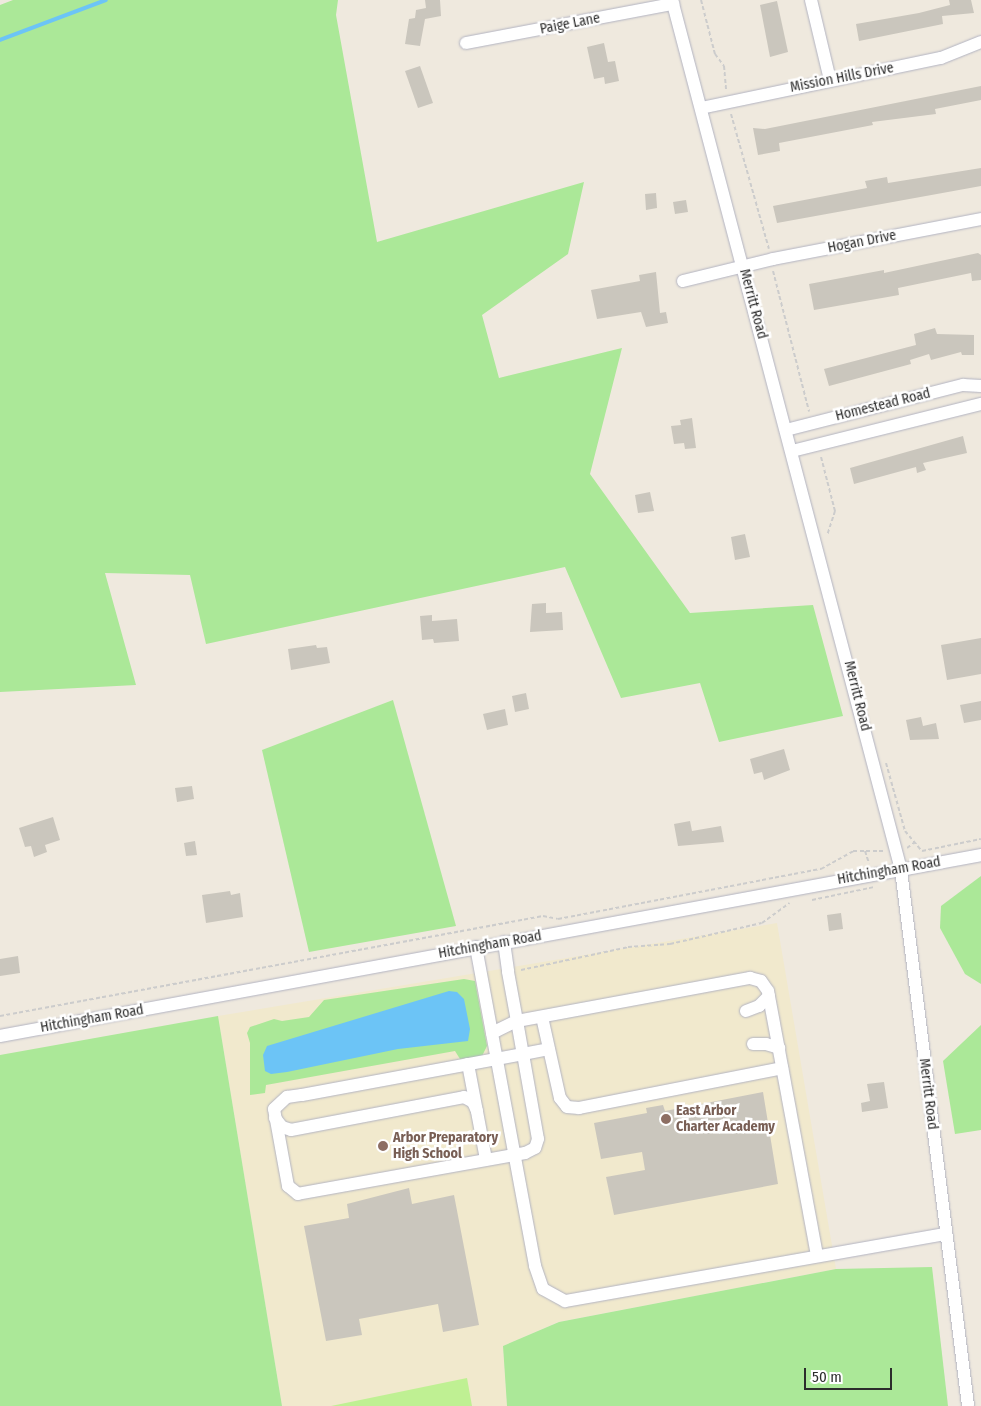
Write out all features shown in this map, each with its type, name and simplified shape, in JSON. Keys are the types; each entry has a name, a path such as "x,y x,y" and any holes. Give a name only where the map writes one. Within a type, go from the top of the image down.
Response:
{"street":[{"path":"811,0 830,80"},
{"name":"Paige Lane","path":"466,43 673,2"},
{"name":"Merritt Road","path":"673,2 901,870 968,1406"},
{"name":"Mission Hills Drive","path":"701,108 941,58 981,42"},
{"name":"Hogan Drive","path":"683,281 773,259 981,219"},
{"name":"Homestead Road","path":"786,430 963,385 981,386"},
{"name":"Homestead Road","path":"792,451 981,404"},
{"name":"Hitchingham Road","path":"0,1036 981,855"},
{"path":"504,942 516,1021 523,1054 538,1138 535,1148 514,1154 298,1194 288,1186 274,1110 287,1097 497,1059 523,1054 549,1049"},
{"path":"476,947 514,1154 543,1289 565,1302 946,1234"},
{"path":"492,1033 516,1021 750,978 761,981 769,996 817,1256"},
{"path":"746,1012 759,1006 769,996"},
{"path":"542,1017 555,1081 560,1098 567,1107 579,1108 782,1068"},
{"path":"753,1044 766,1044 779,1048"},
{"path":"468,1064 486,1159"},
{"path":"275,1118 282,1127 291,1130 464,1098 473,1102 477,1111"}],"path":[{"path":"701,0 715,54 724,66 726,92"},
{"path":"730,109 769,250"},
{"path":"772,267 811,416"},
{"path":"820,452 835,511 826,540"},
{"path":"885,759 905,831 922,851 981,839"},
{"path":"0,1016 537,917 558,919 821,869 842,854 865,850 910,847 915,842"},
{"path":"807,900 874,889 865,850"},
{"path":"508,972 628,947 670,944 762,923 788,904 798,902"}],"shaded area":[{"path":"777,923 836,1269 558,1322 503,1346 507,1406 282,1406 218,1016"}],"green space":[{"path":"13,0 338,0 336,15 377,242 584,182 568,254 482,315 499,378 622,348 590,474 690,613 813,605 843,716 719,742 700,683 621,698 565,567 206,644 190,575 105,573 136,685 0,692 0,5"},
{"path":"393,700 456,926 309,952 262,750"},
{"path":"981,876 981,984 965,974 940,928 941,906"},
{"path":"464,979 475,981 487,1046 482,1056 460,1059 455,1051 266,1085 265,1093 250,1095 250,1043 247,1033 250,1027 274,1019 282,1021 309,1017 324,1000"},
{"path":"218,1016 282,1406 0,1406 0,1055"},
{"path":"981,1025 981,1130 955,1134 943,1061"},
{"path":"932,1267 948,1406 507,1406 503,1346 559,1322 836,1269"},
{"path":"467,1378 472,1406 331,1406"}],"water":[{"path":"449,991 457,992 464,999 470,1029 468,1041 398,1049 287,1072 271,1074 265,1071 263,1055 267,1046"}],"building":[{"path":"425,0 440,0 441,16 425,19 420,46 405,44 409,19 415,18 416,10 426,8"},
{"path":"949,0 971,0 974,13 942,16 943,24 859,41 856,24 919,13 950,5"},
{"path":"777,1 788,52 770,57 760,5"},
{"path":"604,43 608,62 615,61 619,81 605,84 604,77 594,79 587,47"},
{"path":"420,66 433,103 418,108 405,71"},
{"path":"981,86 981,100 935,109 936,114 872,122 873,125 779,143 780,151 758,155 753,128 765,129"},
{"path":"981,168 981,186 777,223 773,206 867,188 865,181 887,177 888,183"},
{"path":"656,193 657,208 646,210 645,194"},
{"path":"686,200 688,212 675,214 673,202"},
{"path":"978,253 981,255 981,280 972,281 971,273 898,288 899,295 814,310 809,284 884,270 884,273"},
{"path":"656,272 660,313 666,312 668,323 646,327 641,312 597,319 591,290 640,281 639,275"},
{"path":"935,328 937,334 974,335 974,355 962,355 961,352 931,360 929,354 910,360 911,364 829,386 824,369 916,345 914,334"},
{"path":"692,418 696,448 685,449 684,443 674,444 671,426 681,425 680,420"},
{"path":"963,436 967,453 923,463 926,470 917,473 916,467 854,484 850,468"},
{"path":"650,492 654,511 638,513 635,495"},
{"path":"745,534 750,557 735,560 731,537"},
{"path":"546,603 546,613 562,612 563,630 530,632 532,604"},
{"path":"432,615 432,621 457,619 459,641 434,643 433,639 422,640 420,616"},
{"path":"981,638 981,674 947,680 941,645"},
{"path":"316,645 317,648 327,647 330,663 291,670 288,649"},
{"path":"526,693 529,709 515,712 512,696"},
{"path":"981,701 981,720 964,723 960,705"},
{"path":"505,709 508,725 487,730 483,714"},
{"path":"921,717 923,726 936,723 939,739 910,740 906,720"},
{"path":"784,749 790,770 764,780 762,772 754,774 750,759"},
{"path":"192,786 194,799 177,802 175,788"},
{"path":"53,817 60,840 45,845 47,852 34,857 31,846 25,847 19,828"},
{"path":"690,821 692,831 721,826 724,842 678,846 674,824"},
{"path":"195,841 197,855 186,856 184,843"},
{"path":"230,891 231,895 240,893 243,917 206,923 202,895"},
{"path":"841,913 843,929 829,931 827,915"},
{"path":"18,956 20,973 0,976 0,959"},
{"path":"884,1082 888,1108 862,1112 861,1103 870,1101 867,1084"},
{"path":"763,1092 778,1184 614,1215 606,1177 645,1170 642,1152 601,1159 594,1123 647,1113 646,1108 663,1105 665,1111"},
{"path":"409,1188 412,1204 454,1195 479,1325 443,1332 438,1304 359,1319 362,1335 326,1341 304,1226 349,1218 347,1204"}],"waterway":[{"path":"0,40 106,0"}],"place":[{"name":"East Arbor Charter Academy","path":"666,1119"},
{"name":"Arbor Preparatory High School","path":"383,1146"}]}
